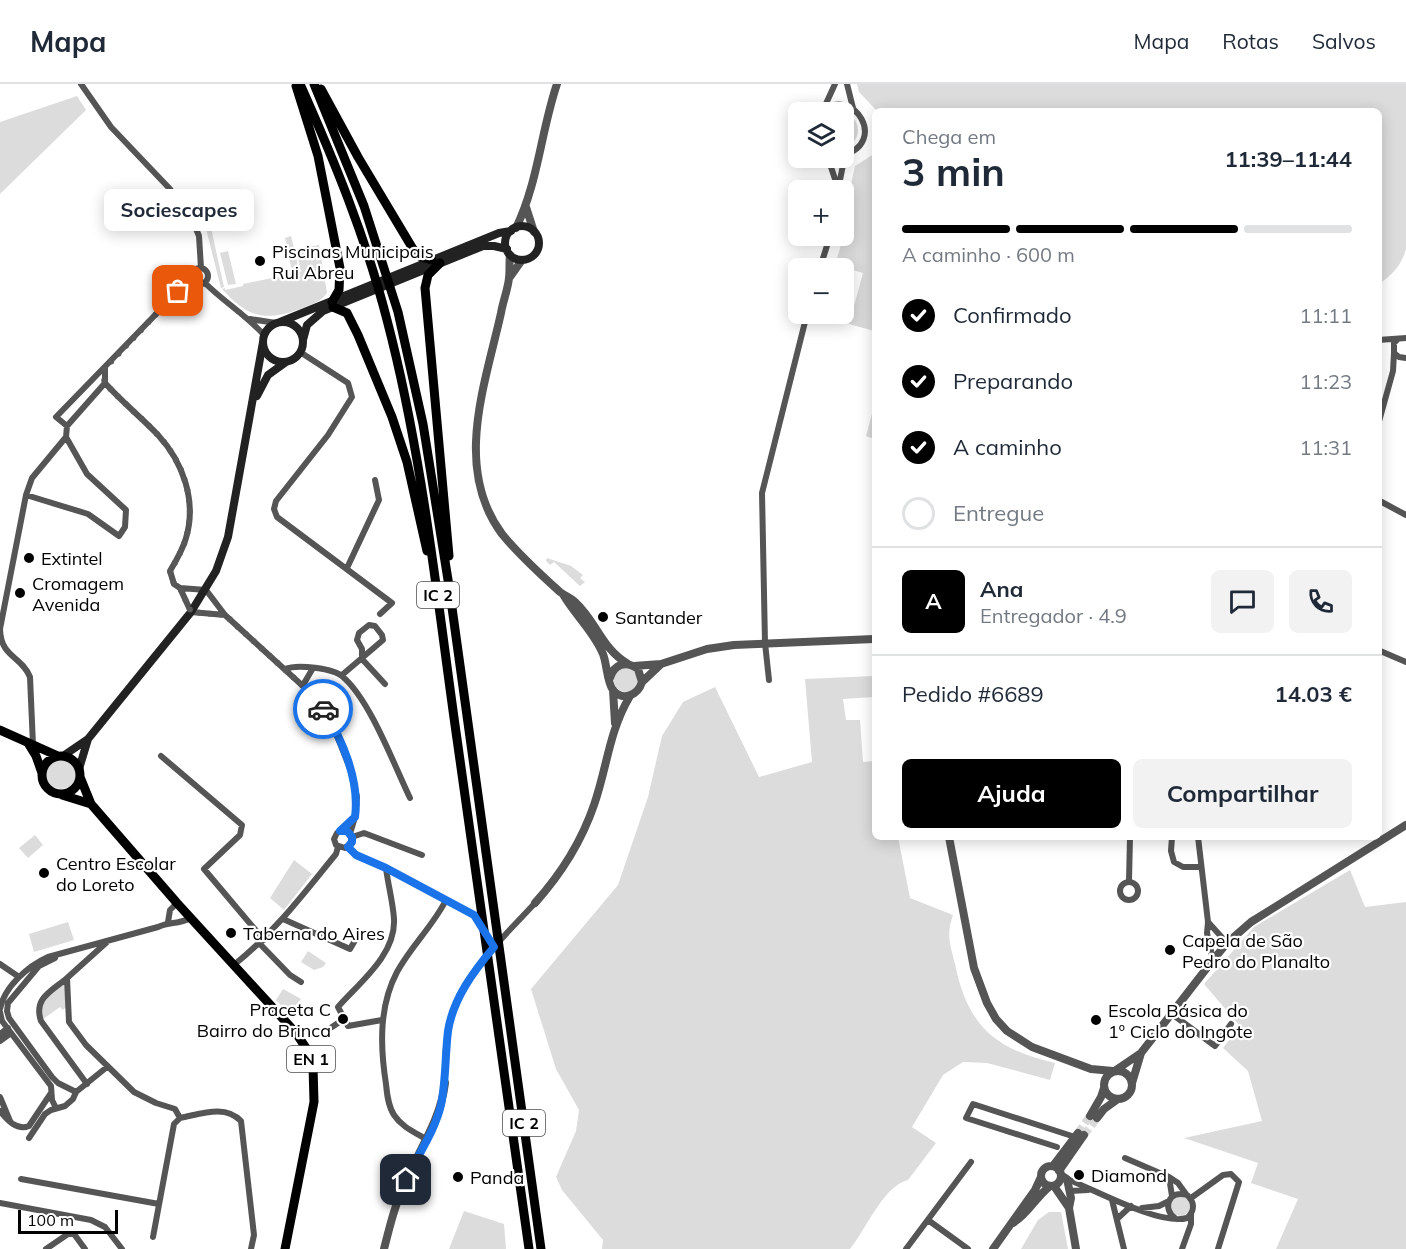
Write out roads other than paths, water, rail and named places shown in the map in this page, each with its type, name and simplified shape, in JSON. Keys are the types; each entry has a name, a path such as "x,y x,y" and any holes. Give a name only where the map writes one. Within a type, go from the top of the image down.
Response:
{"main road":[{"path":"253,405 268,375 300,352 307,325 332,304 339,290 338,259 318,156 298,84"},
{"name":"IC 2","path":"298,84 328,147 352,208 387,318 412,428 437,587 529,1249"},
{"path":"42,773 47,761 88,739 191,612 216,571 228,537 263,339 268,328 410,273 436,262 500,233 513,229 526,227 534,232 539,242 536,252 528,259 522,260 494,246 483,246 436,262 421,257 413,249 358,157 327,98 316,84"},
{"name":"IC 2","path":"316,84 363,206 398,312 423,424 449,586 541,1249"},
{"path":"508,252 506,240 513,229"},
{"path":"436,262 428,275 425,288 449,541 449,586"},
{"path":"332,304 347,314 353,324 392,417 407,462 423,537 437,587"},
{"path":"278,323 292,325 301,334 303,340"},
{"path":"263,339 267,355 272,359 286,362"},
{"name":"EN 1","path":"0,730 76,763 91,804 177,903 296,1033 310,1054 314,1066 314,1102 285,1249"},
{"path":"59,794 73,790 78,784 88,739"},
{"path":"30,744 46,787 59,794 91,804"}],"street":[{"path":"81,84 111,127 170,189 192,219 199,236 201,268 207,273 205,283"},
{"path":"513,229 526,207 550,103 557,84"},
{"path":"826,102 835,84"},
{"path":"847,84 852,102"},
{"path":"854,109 863,119 865,134 858,147 854,149"},
{"path":"526,207 534,232"},
{"path":"508,252 509,279 478,417 475,451 477,474 484,501 501,532 517,552 563,594 574,601 611,651 641,673 642,682"},
{"path":"509,279 522,260"},
{"path":"67,426 56,417 192,277 194,270 201,268"},
{"path":"192,277 196,284 205,283"},
{"path":"205,283 219,298 250,318 278,323"},
{"path":"250,318 263,339"},
{"path":"769,680 765,643 762,492 804,324"},
{"path":"1382,341 1403,338"},
{"path":"1382,411 1393,371 1394,344 1403,338"},
{"path":"1382,344 1405,358 1393,371"},
{"path":"300,352 348,383 352,397 328,435 276,501 274,509 277,518 392,603 380,614"},
{"path":"105,368 103,376 105,383 158,436 178,463 190,506 186,538 170,571 174,584 180,588 206,590 225,615 316,698 333,726 351,771 357,797 352,842 348,847"},
{"path":"30,744 30,677 25,668 4,648 0,629 26,495 32,478 66,436 67,426 105,383"},
{"path":"26,495 88,514 119,536 125,527 126,510 87,474 66,436"},
{"path":"347,568 379,500 375,480"},
{"path":"1382,502 1406,515"},
{"path":"180,588 191,612 225,615"},
{"path":"563,594 598,643 607,664 613,690 615,725"},
{"path":"342,675 362,659 383,640 375,626 369,625 359,633 357,640 362,649 362,659 385,684"},
{"path":"610,678 614,669 623,664 661,664 707,649 765,643 872,639"},
{"path":"1382,652 1406,662"},
{"path":"384,1249 402,1189 440,1108 445,1083 448,1031 454,1007 477,968 535,903 566,864 585,829 595,804 615,725 630,696 638,691 642,682 661,664"},
{"path":"285,669 294,666 342,675 367,706 411,798"},
{"path":"303,685 313,668"},
{"path":"613,690 621,696 630,696"},
{"path":"161,756 242,825 240,835 204,869 290,975 301,982"},
{"path":"235,964 262,942 283,919 336,854 338,847 334,838 355,817"},
{"path":"1141,1053 1130,1092 1094,1117 1106,1076 1141,1053 1227,943 1251,922 1406,825"},
{"path":"340,831 344,830 351,835 364,833 422,855"},
{"path":"949,840 974,968 987,1004 996,1019 1007,1031 1032,1047 1091,1069 1129,1075 1132,1083"},
{"path":"1129,881 1130,840"},
{"path":"1172,840 1174,862 1183,867 1200,867"},
{"path":"1198,840 1208,922 1207,933 1213,960"},
{"path":"338,847 348,847 356,855 386,868 474,915 494,947"},
{"path":"382,1020 348,1026 338,1007 387,950 392,938 394,920 386,868"},
{"path":"426,1139 405,1127 392,1112 382,1055 382,1020 397,972 438,916 446,900"},
{"path":"168,922 170,910 177,903"},
{"path":"56,1108 51,1086 3,1021 0,1011 2,999 19,977 37,962 48,957 107,942 168,922 180,923 191,918"},
{"path":"283,919 350,949 360,932"},
{"path":"1208,922 1227,943"},
{"path":"87,1084 41,1021 38,1013 41,1000 107,942"},
{"path":"61,955 39,966 8,1003 7,1011 9,1018 52,1077 58,1083 76,1092"},
{"path":"0,964 19,977"},
{"path":"68,978 69,1022 86,1045 134,1092 175,1109 180,1118"},
{"path":"1172,1014 1215,1046 1231,1023"},
{"path":"332,1027 344,1019"},
{"path":"0,1034 9,1030"},
{"path":"0,1041 9,1030"},
{"path":"29,1138 45,1114 65,1106 73,1099 76,1092 107,1067"},
{"path":"1091,1069 1104,1085 1109,1096 1119,1099"},
{"path":"0,1111 10,1122 23,1128 29,1126 51,1093"},
{"path":"0,1097 8,1111 10,1122"},
{"path":"993,1249 1040,1194 1059,1182 1060,1173 1079,1135 973,1104 966,1118 1057,1147"},
{"path":"153,1237 174,1124 180,1118 226,1110 241,1121 254,1235 251,1249"},
{"path":"1125,1158 1178,1183 1189,1196 1193,1209 1191,1224 1182,1249"},
{"path":"906,1249 971,1162"},
{"path":"1013,1223 1016,1213 1035,1190 1045,1168 1060,1173 1088,1190 1135,1208 1176,1219 1187,1218 1191,1214"},
{"path":"1060,1173 1070,1191 1069,1208 1076,1249"},
{"path":"1189,1196 1223,1175 1231,1174 1239,1182 1218,1249"},
{"path":"1041,1177 1045,1184 1052,1186 1069,1208"},
{"path":"1168,1178 1172,1196"},
{"path":"21,1179 159,1204"},
{"path":"1070,1191 1088,1190"},
{"path":"1117,1219 1135,1208 1160,1206 1172,1196 1182,1193 1189,1196"},
{"path":"1112,1200 1124,1249"},
{"path":"1167,1202 1170,1215 1176,1219"},
{"path":"0,1203 91,1220 105,1227 122,1249"},
{"path":"928,1220 968,1249"},
{"path":"46,1249 69,1234 74,1234 85,1249"}],"tunnel":[{"path":"1078,1133 1090,1116"},
{"path":"1084,1135 1097,1118"}],"place":[{"name":"Piscinas Municipais Rui Abreu","path":"260,261"},
{"name":"Sociescapes","path":"178,291"},
{"name":"Extintel","path":"29,558"},
{"name":"Cromagem Avenida","path":"20,593"},
{"name":"Santander","path":"603,617"},
{"name":"Centro Escolar do Loreto","path":"44,873"},
{"name":"Taberna do Aires","path":"231,933"},
{"name":"Capela de São Pedro do Planalto","path":"1170,950"},
{"name":"Praceta C Bairro do Brinca","path":"343,1019"},
{"name":"Escola Básica do 1º Ciclo do Ingote","path":"1096,1020"},
{"name":"Diamond","path":"1079,1175"},
{"name":"Panda","path":"458,1177"}]}
